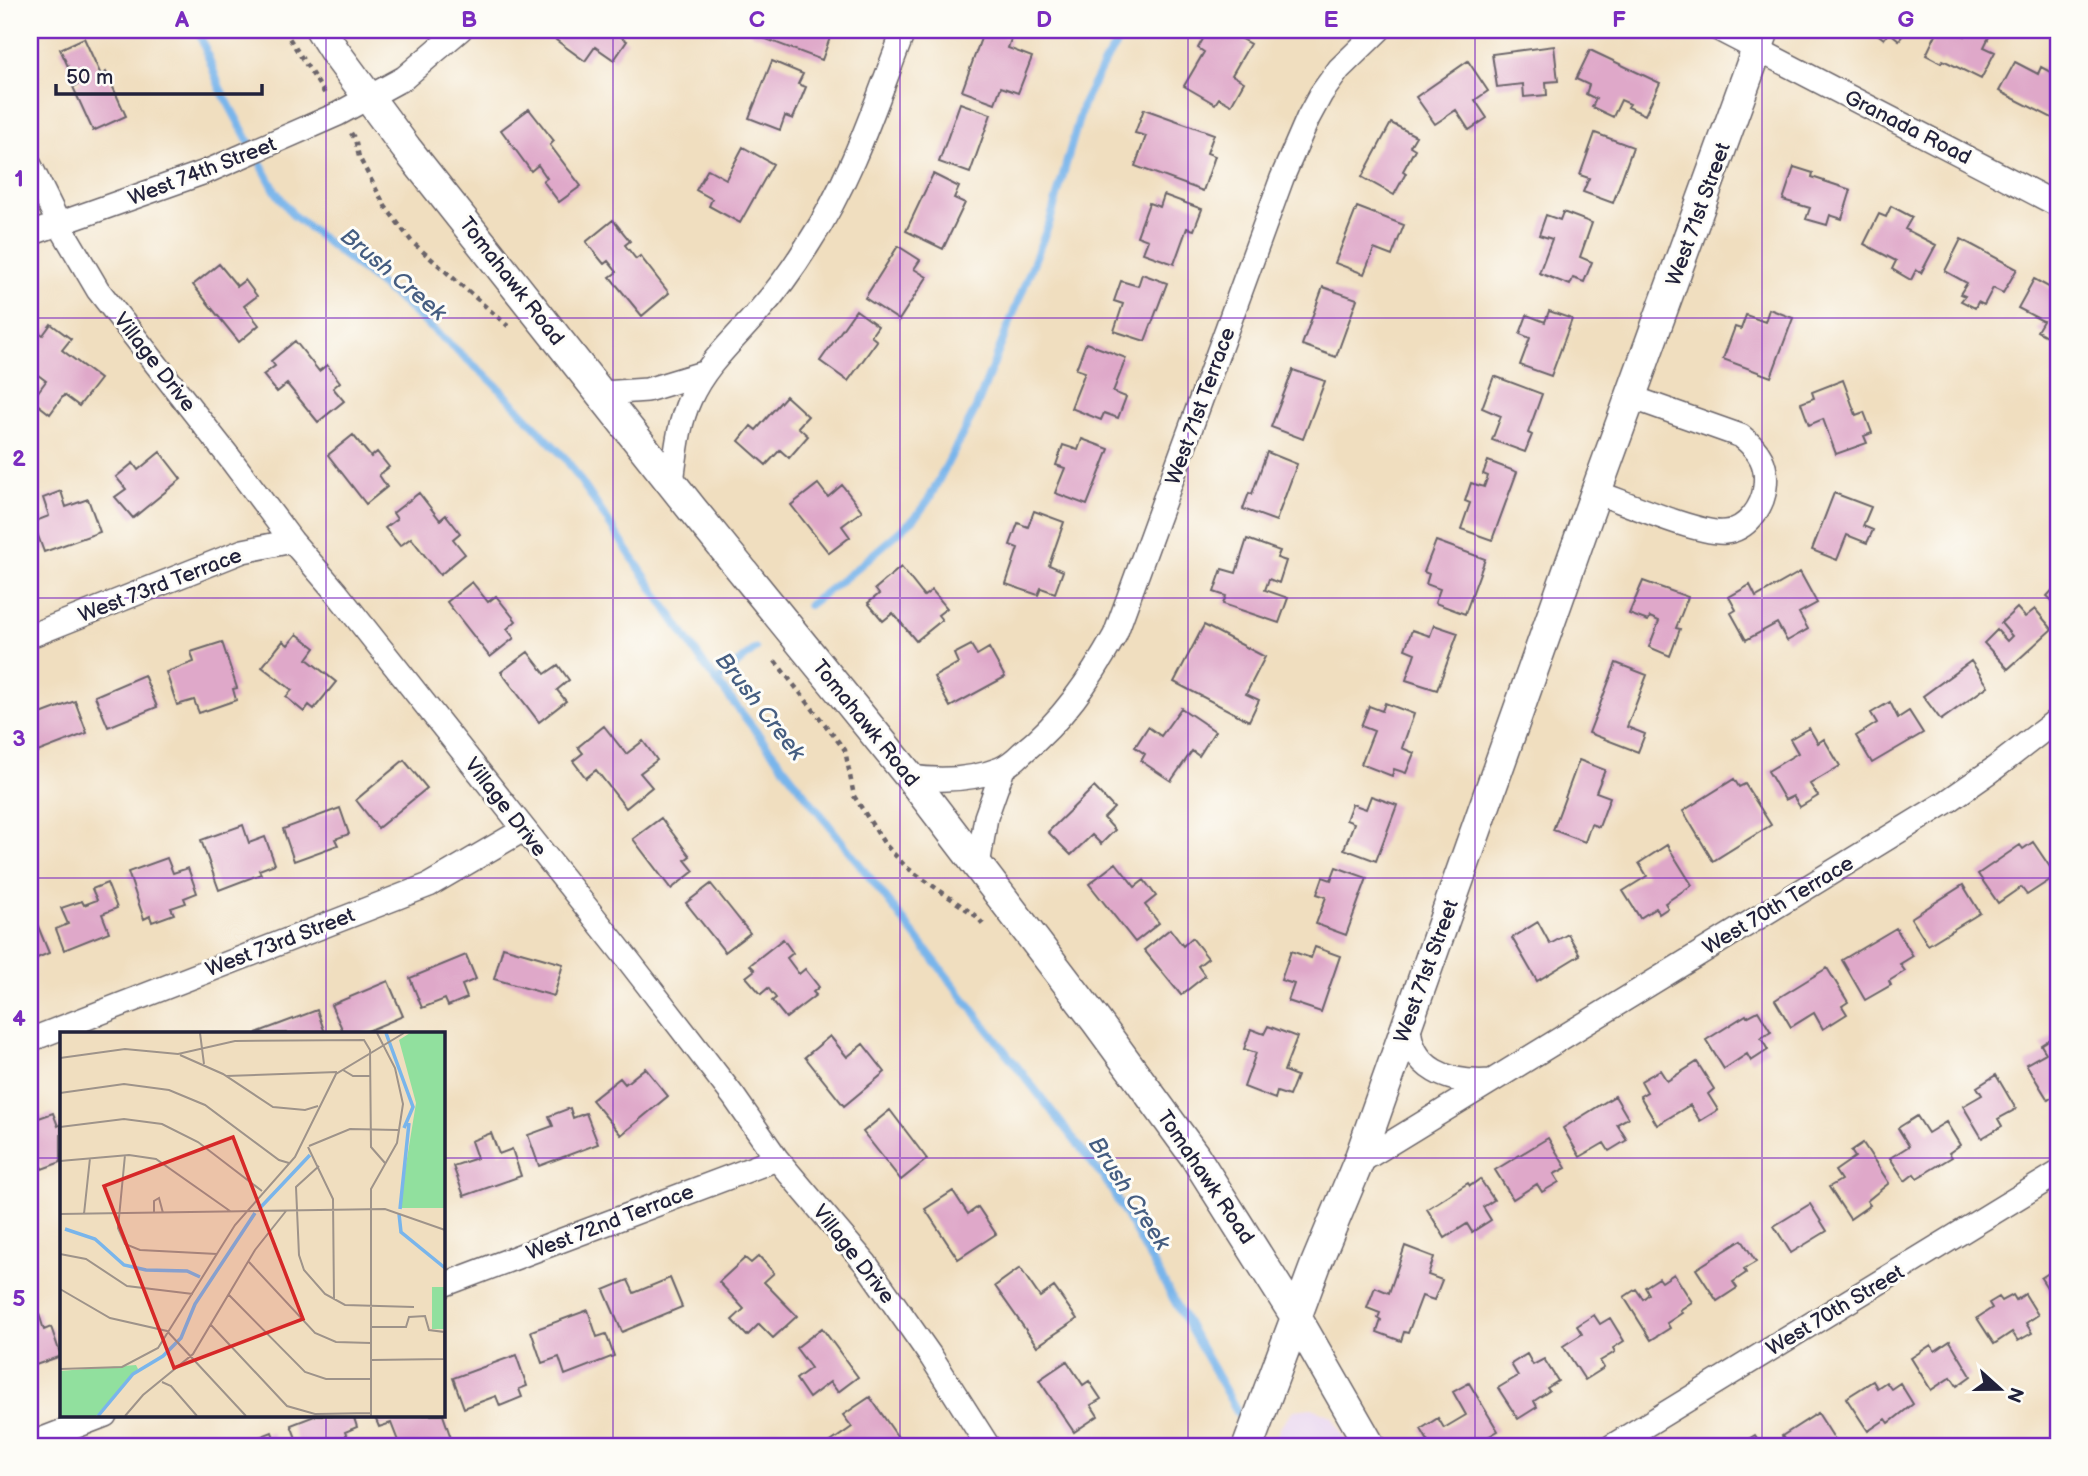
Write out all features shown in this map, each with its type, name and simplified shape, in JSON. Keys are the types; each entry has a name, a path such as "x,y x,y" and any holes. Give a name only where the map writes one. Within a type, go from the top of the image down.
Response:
{"street":[{"name":"Tomahawk Road","path":"321,30 406,148 910,776 1097,1022 1194,1155 1296,1317 1370,1446"},
{"path":"369,97 404,78 460,30"},
{"path":"672,482 681,425 689,400 703,373 761,309 823,219 856,155 904,30"},
{"name":"West 71st Terrace","path":"910,776 935,780 1003,769 1046,734 1096,669 1115,635 1282,178 1308,118 1339,69 1379,30"},
{"path":"1720,30 1761,39"},
{"name":"Granada Road","path":"1761,39 2058,205"},
{"name":"West 71st Street","path":"1248,1446 1315,1264 1358,1163 1596,492 1761,39"},
{"name":"West 74th Street","path":"30,234 208,171 296,134 369,97"},
{"name":"Village Drive","path":"30,165 59,224 98,289 292,541 337,592 710,1065 777,1159 866,1264 932,1358 988,1446"},
{"path":"603,393 648,390 703,373"},
{"path":"1596,492 1717,532 1728,532 1745,523 1760,505 1765,490 1765,465 1752,444 1741,436 1631,397"},
{"name":"West 73rd Terrace","path":"30,636 243,551 292,541"},
{"name":"West 70th Terrace","path":"1358,1163 1948,801 2058,719"},
{"path":"978,866 986,817 1003,769"},
{"name":"West 73rd Street","path":"30,1040 429,885 523,830"},
{"path":"1409,1020 1412,1048 1424,1063 1451,1078 1470,1082 1490,1081"},
{"name":"West 72nd Terrace","path":"444,1286 777,1159"},
{"name":"West 70th Street","path":"1612,1446 2058,1173"},
{"path":"30,1444 102,1416"}],"path":[{"path":"284,30 323,91"},
{"path":"355,139 359,157 385,206 412,242 514,332"},
{"path":"771,656 845,750 854,796 884,843 906,867 976,916 984,925"}],"shaded area":[{"path":"1312,1408 1332,1416 1348,1446 1273,1446 1280,1427 1294,1410"}],"building":[{"path":"563,30 611,30 627,41 614,60 595,47 585,61 556,40"},
{"path":"751,30 832,32 822,60 750,33"},
{"path":"984,30 1011,39 1008,48 1032,57 1018,93 1001,87 995,103 962,91"},
{"path":"1208,30 1225,30 1250,44 1232,75 1244,82 1231,105 1219,98 1215,104 1184,86 1204,52 1198,48"},
{"path":"1872,30 1907,30 1899,40 1889,32 1884,39"},
{"path":"1938,30 1952,30 1965,36 1968,30 1974,30 1989,37 1984,47 1995,52 1981,79 1943,60 1941,63 1926,55"},
{"path":"84,38 101,75 106,72 126,116 93,131 73,87 81,83 74,69 70,71 60,49"},
{"path":"1554,46 1558,81 1546,82 1547,95 1524,97 1523,84 1497,87 1492,54"},
{"path":"1590,50 1660,83 1645,115 1628,107 1630,104 1621,100 1613,117 1592,107 1596,99 1586,94 1589,85 1576,79"},
{"path":"772,61 803,74 798,84 806,87 793,119 785,116 780,130 749,118"},
{"path":"1468,61 1488,91 1475,100 1487,118 1469,130 1456,110 1435,124 1416,97"},
{"path":"2015,62 2038,74 2041,67 2058,76 2055,92 2058,93 2058,111 2054,119 1999,91"},
{"path":"960,103 991,114 970,173 939,162"},
{"path":"529,109 554,141 550,145 581,186 559,202 543,181 547,178 538,165 531,171 501,130"},
{"path":"1144,109 1214,134 1207,153 1215,156 1203,191 1135,166 1146,136 1135,133"},
{"path":"1391,123 1416,136 1410,146 1415,149 1394,195 1362,177"},
{"path":"1595,133 1633,147 1613,203 1583,192 1589,178 1580,175"},
{"path":"743,147 773,164 740,223 709,206 712,199 696,190 708,169 726,179"},
{"path":"1794,167 1813,173 1812,177 1851,190 1842,219 1830,215 1827,225 1806,219 1810,208 1783,200"},
{"path":"933,174 959,187 954,198 965,203 943,249 906,231"},
{"path":"1164,195 1202,209 1194,230 1187,228 1174,264 1143,253 1148,240 1137,236 1149,203 1160,207"},
{"path":"1891,206 1912,217 1905,229 1936,245 1921,273 1916,270 1911,280 1892,269 1896,261 1864,244 1879,214 1886,217"},
{"path":"1357,207 1404,225 1392,256 1374,249 1364,274 1335,263"},
{"path":"1563,212 1592,223 1580,257 1592,262 1584,282 1573,278 1570,285 1539,273 1552,239 1539,235 1546,215 1560,220"},
{"path":"613,220 630,241 625,245 636,259 640,256 669,293 642,316 610,277 617,272 608,261 604,264 586,242"},
{"path":"1961,239 2017,269 2003,293 1993,288 1984,305 1978,302 1975,308 1961,301 1965,296 1960,294 1967,283 1945,271"},
{"path":"898,246 920,260 914,269 927,277 899,320 865,298"},
{"path":"219,264 237,286 245,280 257,296 244,306 259,325 239,342 193,285"},
{"path":"1142,274 1167,283 1145,341 1114,331 1123,304 1114,301 1121,281 1138,286"},
{"path":"2034,279 2058,292 2058,333 2054,340 2037,331 2043,321 2018,308"},
{"path":"1323,287 1357,299 1336,357 1302,345"},
{"path":"1769,309 1793,318 1771,377 1723,359 1735,327 1741,329 1746,315 1765,322"},
{"path":"856,310 878,326 871,336 877,341 848,381 820,361"},
{"path":"1549,311 1572,319 1551,376 1520,365 1530,338 1520,334 1527,315 1545,322"},
{"path":"51,324 71,339 62,350 100,379 79,406 64,395 50,414 32,400 46,381 30,369 30,341 37,331 43,335"},
{"path":"295,341 319,371 327,365 340,382 333,388 344,401 318,422 287,384 277,392 263,375 275,366 271,361"},
{"path":"1086,343 1126,358 1113,392 1126,397 1118,418 1104,413 1101,420 1071,408 1085,372 1076,369"},
{"path":"1293,370 1325,381 1303,439 1271,427"},
{"path":"1494,376 1542,394 1528,433 1532,435 1525,452 1492,440 1501,416 1482,408"},
{"path":"1843,380 1856,415 1864,412 1872,433 1864,436 1867,443 1836,454 1823,419 1809,425 1801,403 1814,398 1812,392"},
{"path":"786,396 808,416 798,427 808,436 789,458 780,450 766,465 739,441 751,426 756,430"},
{"path":"353,435 371,457 377,452 389,467 379,475 387,487 366,504 328,455"},
{"path":"1082,439 1109,449 1087,505 1055,493 1065,468 1056,465 1063,445 1078,450"},
{"path":"160,452 181,479 133,518 115,497 126,489 116,477 133,463 138,470"},
{"path":"1267,452 1297,464 1276,521 1243,509 1249,493 1252,494"},
{"path":"1488,461 1517,472 1492,540 1461,529 1470,503 1465,501 1471,483 1484,487 1488,476 1483,474"},
{"path":"818,484 828,497 842,485 862,511 842,526 850,537 829,553 791,505"},
{"path":"61,491 66,507 88,499 100,532 44,552 33,522 49,516 43,498"},
{"path":"419,493 440,520 446,515 460,533 453,539 465,554 440,575 411,538 400,546 385,528 397,519 393,513"},
{"path":"1834,493 1871,507 1863,526 1873,530 1867,543 1847,535 1837,560 1812,550"},
{"path":"1034,511 1064,522 1049,565 1063,571 1055,593 1041,588 1038,595 1006,584 1018,548 1010,545 1018,523 1028,527"},
{"path":"1247,539 1280,551 1277,558 1286,561 1279,583 1269,579 1265,590 1288,598 1279,623 1223,604 1226,596 1214,592 1222,569 1236,573"},
{"path":"1436,541 1485,559 1465,614 1435,603 1440,589 1426,584 1429,574 1424,572"},
{"path":"901,567 924,596 932,590 947,608 938,615 942,620 916,641 893,613 883,621 868,603 879,594 875,589"},
{"path":"1800,572 1817,603 1799,613 1808,629 1787,641 1777,623 1746,640 1731,613 1736,610 1729,597 1750,585 1756,597"},
{"path":"1643,581 1688,597 1676,628 1680,629 1670,656 1649,647 1659,621 1650,617 1648,621 1629,614"},
{"path":"472,582 488,602 496,596 516,621 507,629 514,638 490,657 447,602"},
{"path":"2058,584 2058,606 2047,596"},
{"path":"2017,608 2025,617 2035,609 2052,629 2008,669 1984,643 1997,630 2007,641 2012,636 2001,623"},
{"path":"1204,625 1265,657 1246,694 1259,700 1249,721 1174,682"},
{"path":"1434,625 1458,633 1437,690 1406,680 1415,653 1405,649 1412,630 1430,636"},
{"path":"297,634 315,648 307,659 336,682 314,709 309,705 304,712 286,697 292,690 262,667 283,641 288,645"},
{"path":"222,642 237,688 233,689 236,700 199,713 194,700 177,705 166,672 194,662 191,652"},
{"path":"971,645 977,655 989,648 1005,677 950,707 934,677 958,663 954,654"},
{"path":"528,652 545,674 558,665 569,680 557,690 566,701 539,722 501,672"},
{"path":"1971,661 1988,686 1941,720 1923,696"},
{"path":"1616,663 1647,675 1627,727 1645,734 1638,752 1589,733"},
{"path":"144,675 157,707 108,727 95,696"},
{"path":"75,701 87,733 35,753 30,738 30,718"},
{"path":"1890,702 1898,718 1909,711 1923,733 1872,763 1856,736 1877,723 1871,713"},
{"path":"1385,703 1414,714 1402,748 1414,753 1406,773 1394,769 1392,776 1361,764 1374,731 1361,726 1369,706 1382,711"},
{"path":"1181,708 1215,731 1199,756 1192,751 1171,781 1141,761 1145,754 1135,747 1148,727 1161,736"},
{"path":"604,726 626,754 643,741 657,760 640,773 652,787 626,808 596,770 586,778 573,761 583,753 578,747"},
{"path":"1809,728 1818,743 1824,739 1840,766 1810,784 1818,796 1800,807 1793,796 1785,800 1768,771 1798,753 1790,739"},
{"path":"404,760 427,788 378,828 356,800"},
{"path":"1579,760 1605,770 1596,792 1610,797 1599,827 1591,824 1585,842 1553,830"},
{"path":"1734,779 1739,787 1745,784 1771,825 1713,861 1683,811"},
{"path":"1094,787 1114,808 1104,818 1115,830 1101,844 1092,835 1071,855 1048,832"},
{"path":"1371,796 1397,805 1376,861 1344,849 1354,823 1346,820 1352,804 1366,809"},
{"path":"340,808 349,834 335,839 338,845 294,861 283,829"},
{"path":"661,818 690,856 685,860 694,871 671,889 633,839"},
{"path":"243,825 249,843 265,837 275,864 259,870 261,874 219,890 201,840"},
{"path":"2033,842 2056,876 2027,895 2021,887 1998,903 1978,874 2020,845 2023,849"},
{"path":"1667,845 1692,885 1665,903 1668,908 1659,914 1656,908 1640,918 1623,891 1647,876 1639,863"},
{"path":"167,858 173,873 188,868 197,893 184,898 186,903 171,908 174,914 152,922 150,916 144,919 128,872"},
{"path":"1116,863 1135,887 1144,880 1156,896 1145,905 1159,923 1135,942 1089,884"},
{"path":"1336,867 1367,878 1346,935 1316,924 1326,897 1317,894 1323,877 1331,880"},
{"path":"107,883 117,908 102,914 109,932 64,950 56,929 68,924 61,908 82,901 84,905 97,900 92,889"},
{"path":"711,884 750,933 725,952 686,903"},
{"path":"1963,885 1980,913 1928,945 1911,918"},
{"path":"1538,922 1550,944 1568,934 1580,955 1537,981 1512,938"},
{"path":"37,924 49,953 30,961 30,927"},
{"path":"1896,928 1913,956 1900,964 1905,971 1889,981 1891,985 1865,1000 1842,960"},
{"path":"1170,929 1183,946 1192,938 1208,958 1198,966 1205,976 1181,995 1144,950"},
{"path":"783,939 793,953 787,958 799,974 805,969 819,987 813,992 816,995 786,1018 772,1001 776,998 768,988 761,994 746,977 755,970 750,965"},
{"path":"503,947 563,964 554,996 494,979"},
{"path":"1315,947 1340,956 1321,1012 1288,1001 1294,984 1281,980 1291,951 1311,958"},
{"path":"466,955 476,979 462,985 467,998 448,1006 445,999 422,1008 410,978"},
{"path":"1827,968 1848,1002 1842,1006 1847,1014 1823,1029 1814,1013 1791,1027 1775,1000"},
{"path":"388,981 403,1016 365,1032 344,1032 331,1005"},
{"path":"317,1010 325,1032 259,1032"},
{"path":"1758,1011 1771,1032 1761,1038 1768,1050 1751,1061 1747,1054 1724,1069 1706,1040 1746,1015 1747,1017"},
{"path":"1268,1026 1297,1037 1284,1071 1297,1076 1289,1096 1277,1092 1275,1099 1244,1087 1256,1053 1244,1049 1251,1029 1264,1034"},
{"path":"2058,1034 2058,1093 2048,1100 2026,1064 2046,1053 2041,1045"},
{"path":"830,1036 847,1057 863,1044 885,1072 844,1106 805,1057"},
{"path":"1697,1062 1714,1089 1708,1094 1718,1110 1700,1121 1690,1105 1657,1125 1640,1096 1647,1092 1641,1081 1660,1070 1667,1081"},
{"path":"645,1068 668,1096 621,1135 592,1100 620,1078 625,1084"},
{"path":"1996,1075 2016,1109 1998,1119 2002,1126 1982,1138 1963,1106 1982,1095 1977,1087"},
{"path":"1615,1096 1628,1118 1617,1124 1627,1140 1609,1151 1604,1143 1580,1157 1563,1128"},
{"path":"570,1108 573,1118 586,1113 598,1144 539,1166 528,1135 553,1126 549,1116"},
{"path":"890,1110 927,1159 901,1180 863,1132"},
{"path":"53,1113 58,1126 60,1125 60,1162 42,1169 30,1138 36,1135 30,1121"},
{"path":"1917,1116 1928,1133 1946,1122 1960,1145 1949,1153 1952,1157 1917,1178 1914,1174 1905,1181 1890,1158 1909,1146 1898,1128"},
{"path":"491,1133 499,1154 512,1149 521,1176 464,1196 453,1166 477,1158 471,1141"},
{"path":"1548,1138 1566,1168 1554,1174 1559,1182 1542,1192 1537,1184 1513,1199 1495,1170"},
{"path":"1863,1143 1889,1183 1867,1201 1870,1205 1850,1219 1829,1187 1841,1180 1835,1171 1855,1157 1851,1151"},
{"path":"1480,1179 1494,1200 1483,1207 1491,1220 1472,1232 1467,1224 1445,1238 1427,1209 1468,1183 1470,1186"},
{"path":"953,1191 968,1214 978,1207 996,1234 958,1259 925,1209"},
{"path":"1810,1204 1827,1231 1791,1253 1774,1226"},
{"path":"1742,1240 1756,1262 1744,1269 1746,1273 1733,1282 1737,1288 1717,1301 1696,1269"},
{"path":"1405,1246 1434,1257 1428,1275 1442,1280 1434,1300 1422,1296 1408,1333 1404,1332 1401,1341 1377,1332 1380,1313 1367,1308 1375,1287 1389,1293"},
{"path":"759,1256 774,1273 764,1282 797,1316 773,1338 759,1324 747,1336 732,1320 744,1309 719,1282 745,1258 751,1263"},
{"path":"2058,1267 2058,1305 2041,1278"},
{"path":"1020,1268 1040,1297 1054,1287 1077,1319 1037,1346 995,1286"},
{"path":"1674,1274 1692,1302 1667,1323 1670,1328 1651,1340 1624,1297 1636,1289 1643,1299 1649,1294 1645,1287 1659,1278 1662,1282"},
{"path":"670,1278 682,1307 622,1332 604,1290 628,1280 634,1293"},
{"path":"2025,1294 2038,1315 2026,1323 2032,1333 2018,1341 2012,1332 1994,1344 1977,1318 1992,1308 1989,1303 1999,1297 2002,1301 2013,1295 2016,1300"},
{"path":"588,1310 597,1337 606,1334 614,1356 565,1375 559,1357 542,1363 531,1331"},
{"path":"38,1311 44,1330 51,1327 60,1356 30,1367 30,1314"},
{"path":"1594,1315 1600,1324 1610,1318 1624,1341 1613,1348 1615,1352 1600,1361 1604,1368 1585,1380 1563,1346 1582,1334 1577,1326"},
{"path":"822,1328 858,1377 838,1392 830,1382 809,1398 796,1379 811,1368 796,1348"},
{"path":"1950,1341 1971,1376 1957,1386 1951,1377 1931,1390 1911,1358 1931,1345 1935,1351"},
{"path":"1527,1354 1533,1365 1544,1359 1558,1381 1534,1401 1537,1407 1518,1419 1498,1388 1518,1376 1511,1364"},
{"path":"516,1355 527,1386 519,1389 522,1397 500,1406 496,1396 464,1408 453,1378"},
{"path":"1067,1361 1083,1385 1089,1381 1101,1399 1091,1405 1098,1416 1074,1432 1039,1380"},
{"path":"1873,1381 1877,1388 1886,1382 1891,1389 1900,1383 1913,1404 1889,1423 1886,1419 1868,1431 1846,1398"},
{"path":"1469,1383 1498,1431 1472,1446 1431,1446 1421,1429 1438,1418 1444,1428 1466,1415 1453,1392"},
{"path":"870,1397 904,1446 825,1446 852,1427 843,1415"},
{"path":"1818,1413 1839,1446 1789,1446 1782,1436"},
{"path":"314,1416 353,1416 357,1427 345,1432 351,1446 299,1446 291,1425"},
{"path":"374,1416 443,1416 452,1441 437,1446 400,1446 391,1423 379,1427"},
{"path":"272,1432 277,1446 237,1446"},
{"path":"1755,1435 1762,1446 1745,1446 1742,1443"},
{"path":"1122,1439 1127,1446 1112,1446"}],"waterway":[{"name":"Brush Creek","path":"198,30 220,88 276,192 293,215 404,304 493,382 566,459 705,666 1107,1182 1246,1427"},
{"path":"809,605 914,519 929,499 976,408 1050,221 1083,104 1125,30"},
{"path":"717,681 755,649"}]}
